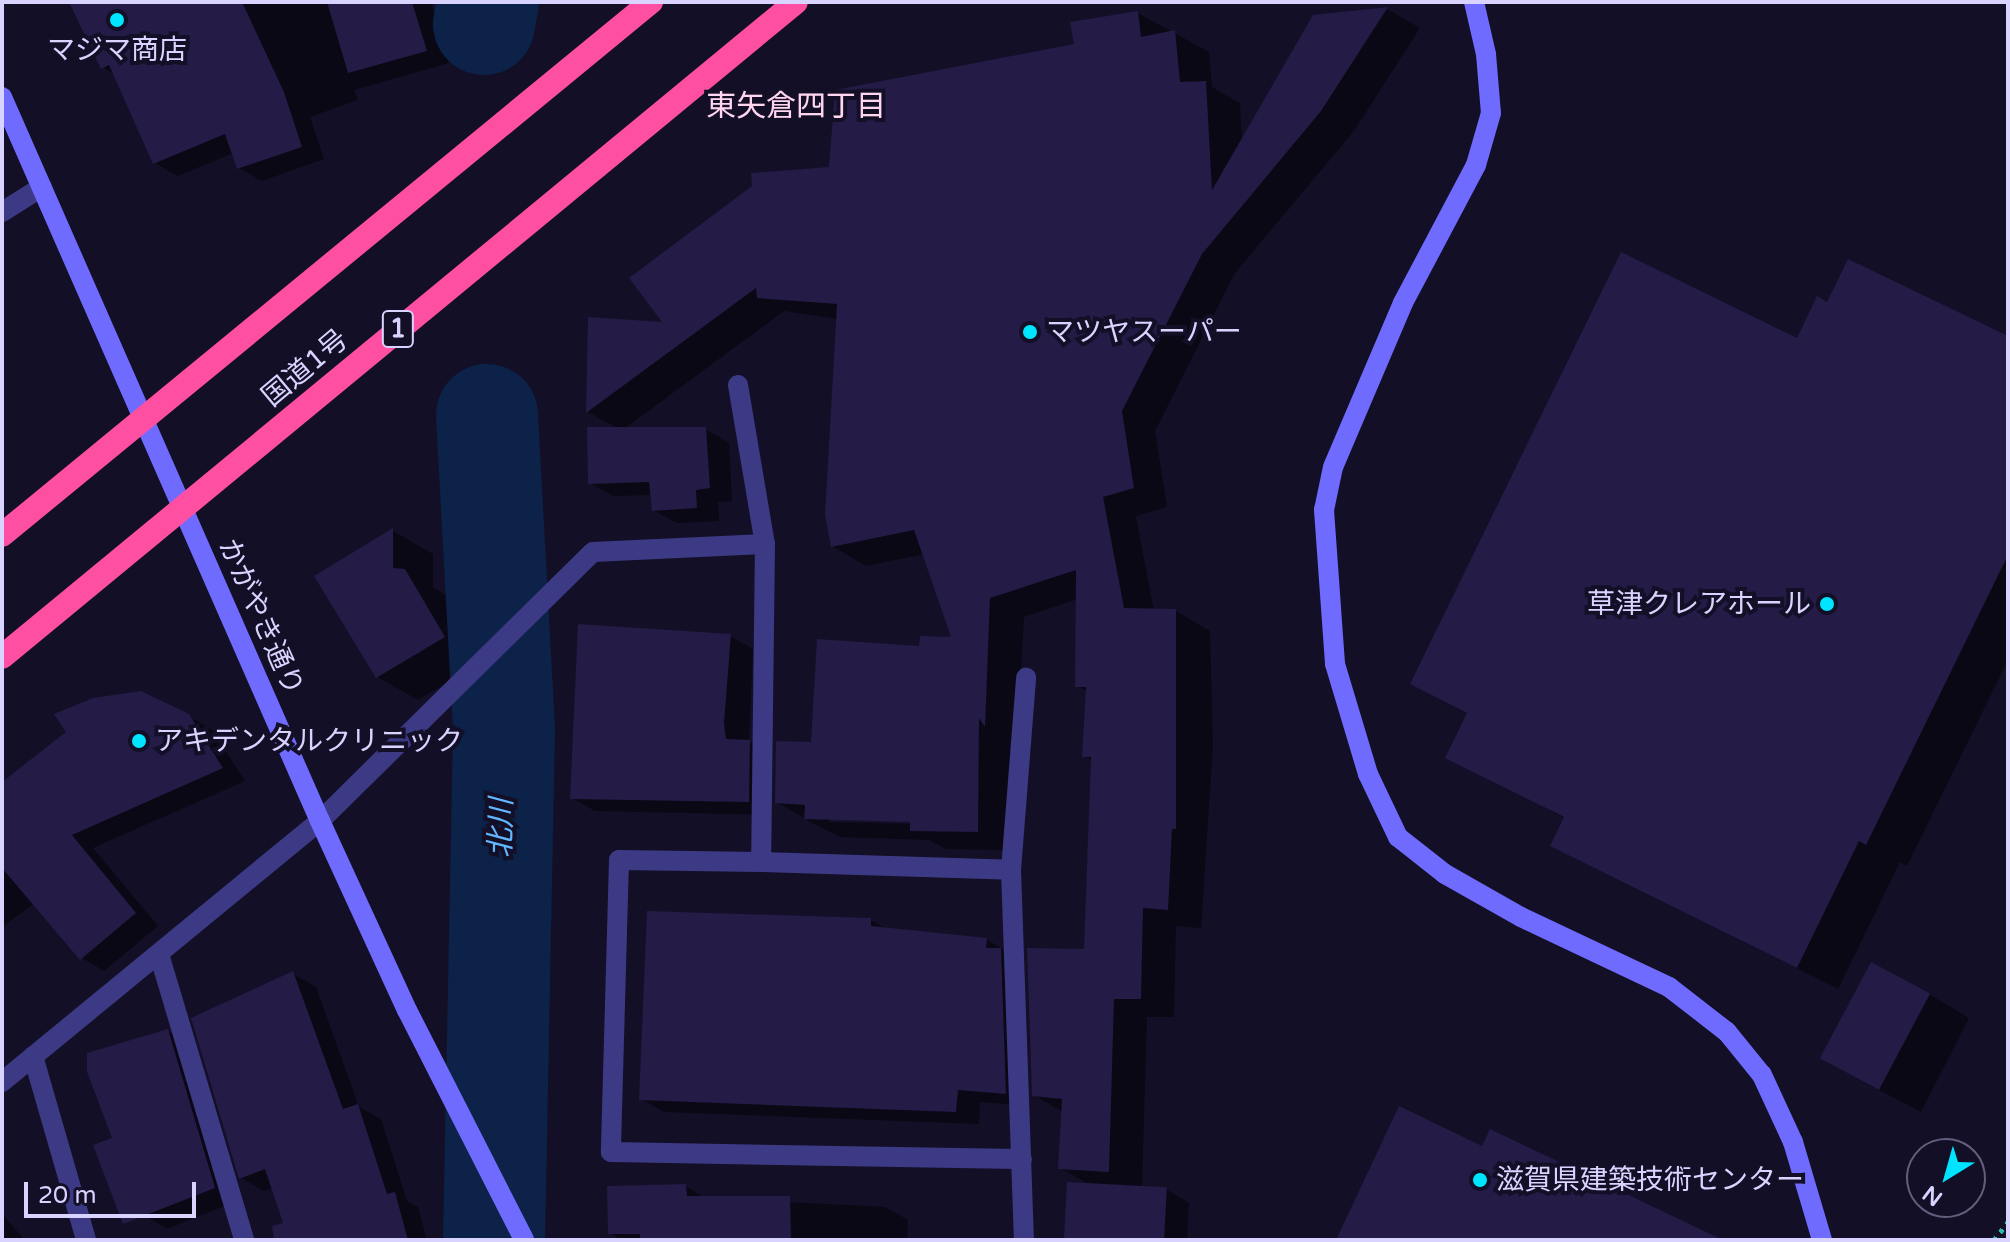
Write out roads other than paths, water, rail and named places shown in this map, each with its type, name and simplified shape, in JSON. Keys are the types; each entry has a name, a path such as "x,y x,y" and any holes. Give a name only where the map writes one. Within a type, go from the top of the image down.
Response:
{"highway":[{"path":"2,535 144,422 651,2"},
{"name":"国道1号","path":"2,657 796,2"}],"street":[{"path":"1474,2 1486,54 1491,113 1476,165 1403,303 1333,467 1324,510 1335,664 1368,774 1398,837 1445,874 1521,917 1669,987 1727,1032 1762,1075 1793,1142 1822,1240"},
{"name":"かがやき通り","path":"2,97 320,821 407,1010 524,1240"},
{"path":"2,212 42,187"},
{"path":"738,385 765,544 761,862"},
{"path":"2,1082 320,821 593,552 765,544"},
{"path":"1024,1240 1011,870 1026,678"},
{"path":"1011,870 619,860 611,1152 1022,1159"},
{"path":"159,954 244,1240"},
{"path":"33,1056 86,1240"}],"waterway":[{"name":"北川","path":"484,24 488,2"},
{"name":"北川","path":"487,415 504,729 494,1240"}],"place":[{"name":"マジマ商店","path":"117,20"},
{"name":"マツヤスーパー","path":"1030,332"},
{"name":"草津クレアホール","path":"1827,604"},
{"name":"アキデンタルクリニック","path":"139,741"},
{"name":"滋賀県建築技術センター","path":"1480,1180"}],"district":[{"name":"東矢倉四丁目","path":"796,107"}]}
